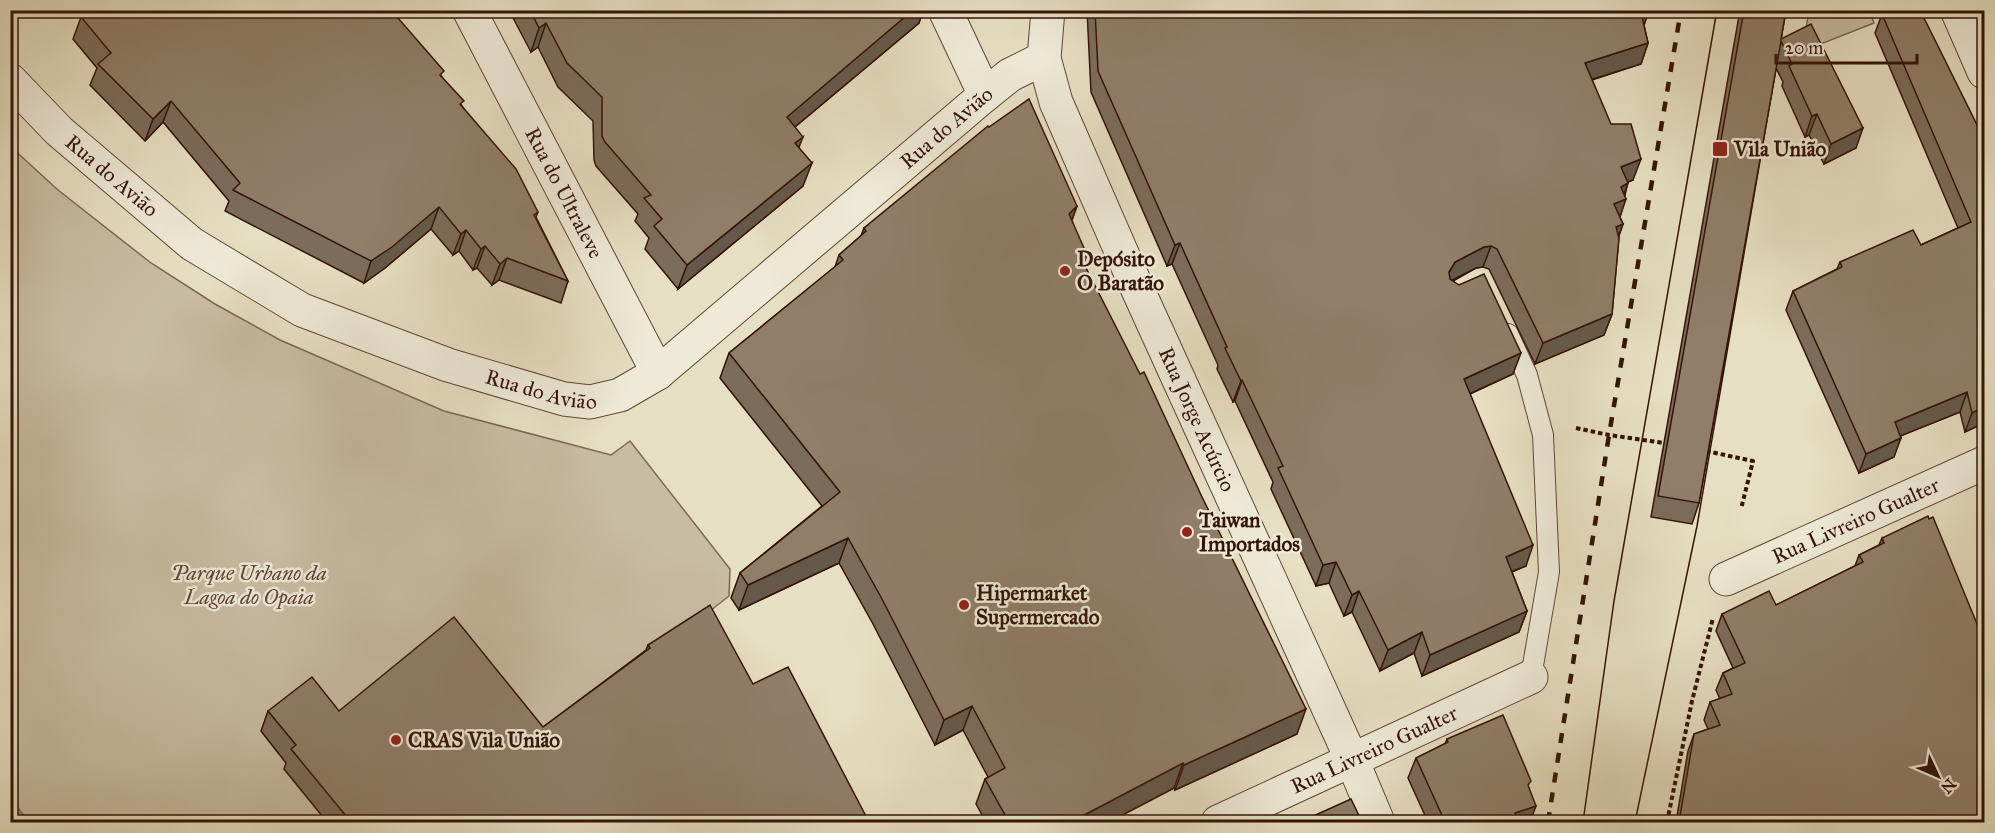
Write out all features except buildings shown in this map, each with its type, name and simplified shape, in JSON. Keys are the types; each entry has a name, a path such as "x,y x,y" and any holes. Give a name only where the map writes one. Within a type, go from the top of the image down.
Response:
{"street":[{"name":"Rua do Ultraleve","path":"470,10 658,373"},
{"path":"945,10 984,95"},
{"name":"Rua Jorge Acúrcio","path":"1048,10 1044,58 1056,102 1378,822"},
{"path":"1957,10 1984,72"},
{"name":"Rua do Avião","path":"10,80 59,131 192,244 302,310 448,365 564,399 590,402 620,395 658,373 984,95 1010,75 1044,58"},
{"name":"Rua Livreiro Gualter","path":"1726,579 1983,467"},
{"name":"Rua Livreiro Gualter","path":"1218,822 1531,677"}],"lane":[{"path":"1502,322 1527,375 1543,435 1549,572 1531,677"}],"path":[{"path":"1568,426 1664,443"},
{"path":"1705,451 1753,462 1741,509"},
{"path":"1667,822 1709,631 1726,579"}],"green space":[{"path":"1809,11 1874,11 1870,12 1874,23 1813,47 1803,46"},
{"name":"Parque Urbano da Lagoa do Opaia","path":"11,147 58,190 151,263 215,304 280,340 444,411 611,455 630,441 730,569 729,596 443,822 11,822"}],"shaded area":[{"path":"11,799 29,822 11,822"}],"tram line":[{"path":"1583,822 1614,601 1717,10"},
{"path":"1635,822 1697,526 1786,10"}],"railway":[{"path":"1548,822 1609,435 1681,10"}],"place":[{"name":"Vila União","path":"1720,149"},
{"name":"Depósito O Baratão","path":"1065,271"},
{"name":"Taiwan Importados","path":"1187,532"},
{"name":"Hipermarket Supermercado","path":"964,605"},
{"name":"CRAS Vila União","path":"396,740"}]}
